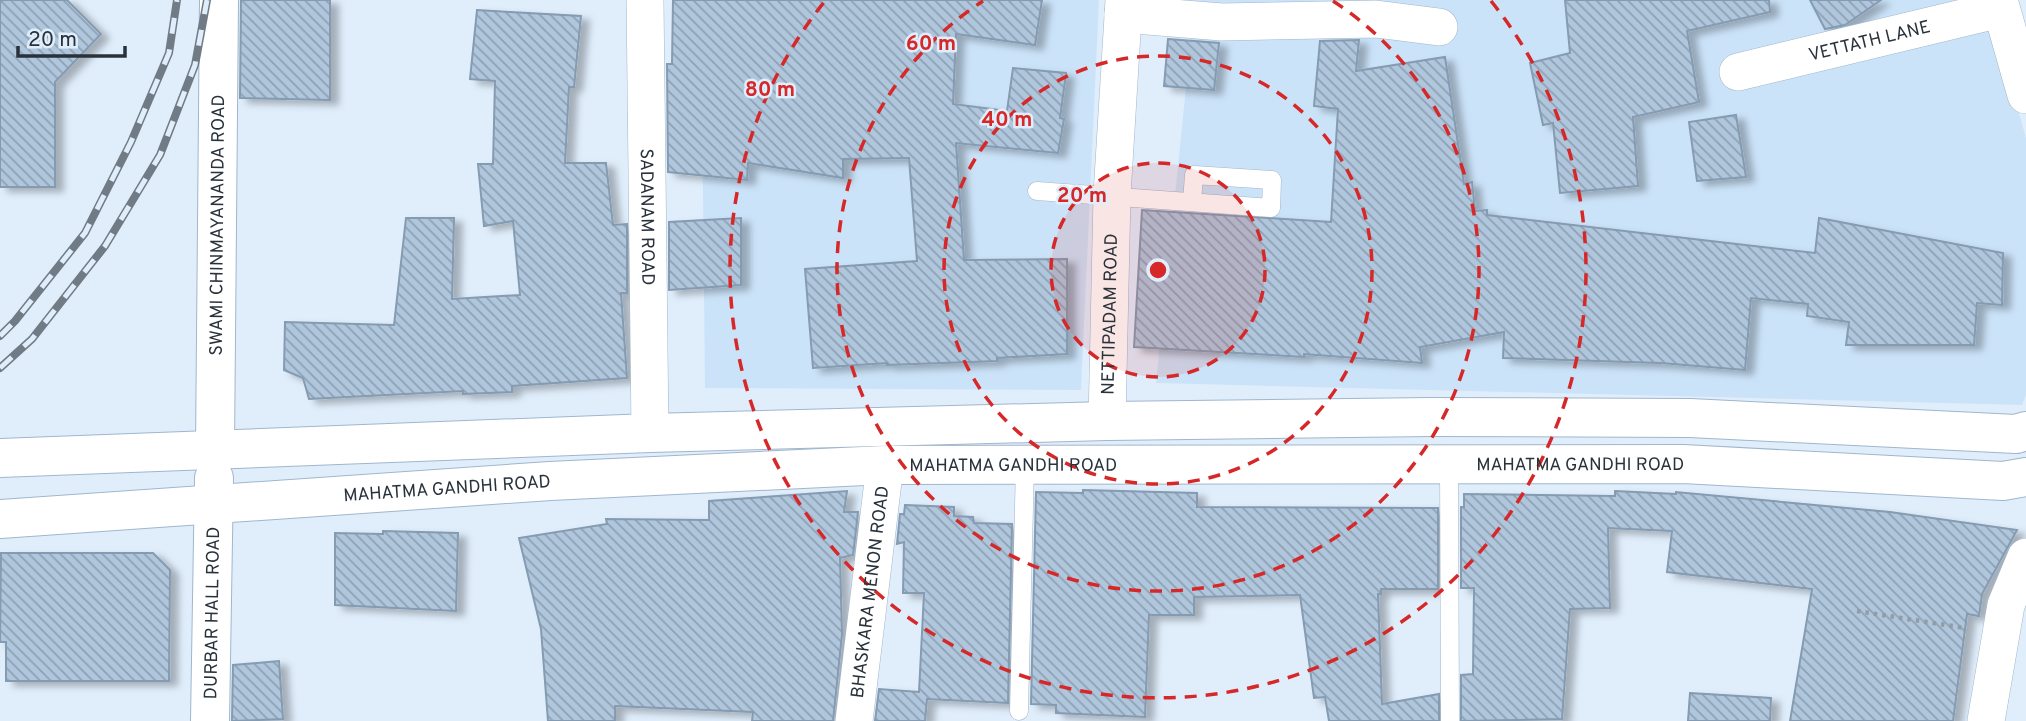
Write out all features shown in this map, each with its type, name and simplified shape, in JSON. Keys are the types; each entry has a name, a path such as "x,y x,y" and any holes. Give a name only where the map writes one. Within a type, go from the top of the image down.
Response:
{"main road":[{"name":"SWAMI CHINMAYANANDA ROAD","path":"213,505 219,0"},
{"path":"0,458 650,433 1107,421 1431,417 1676,418 2016,435 2026,431"},
{"path":"1107,421 1107,465"},
{"name":"MAHATMA GANDHI ROAD","path":"0,519 551,481 885,465 1683,464 2003,481 2026,477"},
{"name":"DURBAR HALL ROAD","path":"210,721 213,505"}],"street":[{"name":"SADANAM ROAD","path":"645,0 650,433"},
{"name":"VETTATH LANE","path":"1738,72 1999,4"},
{"path":"1999,4 2025,85"},
{"path":"1123,7 1222,22 1376,19 1439,27"},
{"name":"NETTIPADAM ROAD","path":"1107,421 1112,195 1123,7"},
{"name":"BHASKARA MENON ROAD","path":"854,721 885,465"},
{"path":"1986,721 2026,557"}],"lane":[{"path":"1037,191 1192,202"},
{"path":"1449,464 1450,721"},
{"path":"1019,711 1025,465"}],"path":[{"path":"1857,611 2011,615"}],"shaded area":[{"path":"701,0 1099,0 1081,390 705,388"},
{"path":"1188,0 1987,0 2026,138 2026,395 2022,405 1156,383 1192,28"}],"building":[{"path":"0,0 67,0 101,34 55,82 55,187 0,187"},
{"path":"241,0 330,0 330,100 240,98"},
{"path":"673,0 1042,0 1035,45 956,34 953,104 1007,111 1013,68 1066,73 1060,118 1064,119 1058,153 956,143 964,260 1067,259 1067,354 997,358 997,361 887,363 813,368 805,269 917,261 909,158 843,159 843,178 748,163 747,180 668,172 667,64 672,64"},
{"path":"1565,0 1769,0 1770,12 1687,31 1699,102 1633,117 1638,186 1560,193 1553,123 1543,125 1530,63 1570,53"},
{"path":"1810,0 1881,0 1845,25 1825,29"},
{"path":"477,10 581,16 574,87 569,87 565,163 606,163 613,225 627,224 627,293 621,293 627,378 512,386 512,392 463,394 463,391 309,399 303,378 284,370 285,322 394,325 406,218 454,218 452,299 520,295 513,221 484,226 478,164 493,164 495,81 470,79"},
{"path":"1168,39 1219,43 1214,90 1164,86"},
{"path":"1359,40 1356,71 1445,57 1464,184 1472,182 1475,211 1487,210 1487,215 1815,253 1819,218 2003,253 2002,305 1977,303 1974,345 1846,345 1849,322 1807,316 1808,304 1751,298 1745,370 1661,363 1503,358 1504,332 1420,347 1422,363 1304,354 1304,357 1134,347 1142,210 1331,222 1338,109 1314,106 1320,41"},
{"path":"1736,115 1746,177 1697,181 1689,122"},
{"path":"741,218 741,285 669,290 669,222"},
{"path":"1083,490 1197,493 1197,507 1438,508 1438,589 1381,589 1381,594 1378,594 1382,704 1439,694 1439,721 1329,721 1325,697 1314,698 1300,595 1194,597 1194,615 1149,615 1145,717 1056,713 1056,705 1031,704 1036,492 1083,493"},
{"path":"847,491 844,512 858,512 853,555 840,558 842,634 833,721 752,721 753,712 615,706 615,721 548,721 541,629 519,538 607,524 606,519 709,520 709,501"},
{"path":"1615,491 1676,492 1890,512 2017,530 1982,594 1979,616 1967,614 1953,721 1790,721 1812,589 1667,572 1672,531 1608,528 1610,608 1570,609 1562,719 1461,721 1461,675 1473,674 1474,588 1461,588 1461,507 1464,507 1464,494 1615,496"},
{"path":"905,505 954,507 954,516 973,517 974,523 1012,524 1008,703 927,699 925,721 875,721 879,689 919,692 924,593 903,593 904,542 897,544 900,514 904,514"},
{"path":"383,531 458,533 456,611 335,605 335,533 383,534"},
{"path":"1,553 153,553 170,570 169,681 6,681 6,642 0,642"},
{"path":"279,661 283,719 232,721 233,665"},
{"path":"1690,693 1771,698 1770,721 1688,721"}],"railway":[{"path":"0,336 85,233 131,142 169,53 177,0"},
{"path":"0,368 32,339 105,246 160,155 195,65 207,0"}]}
